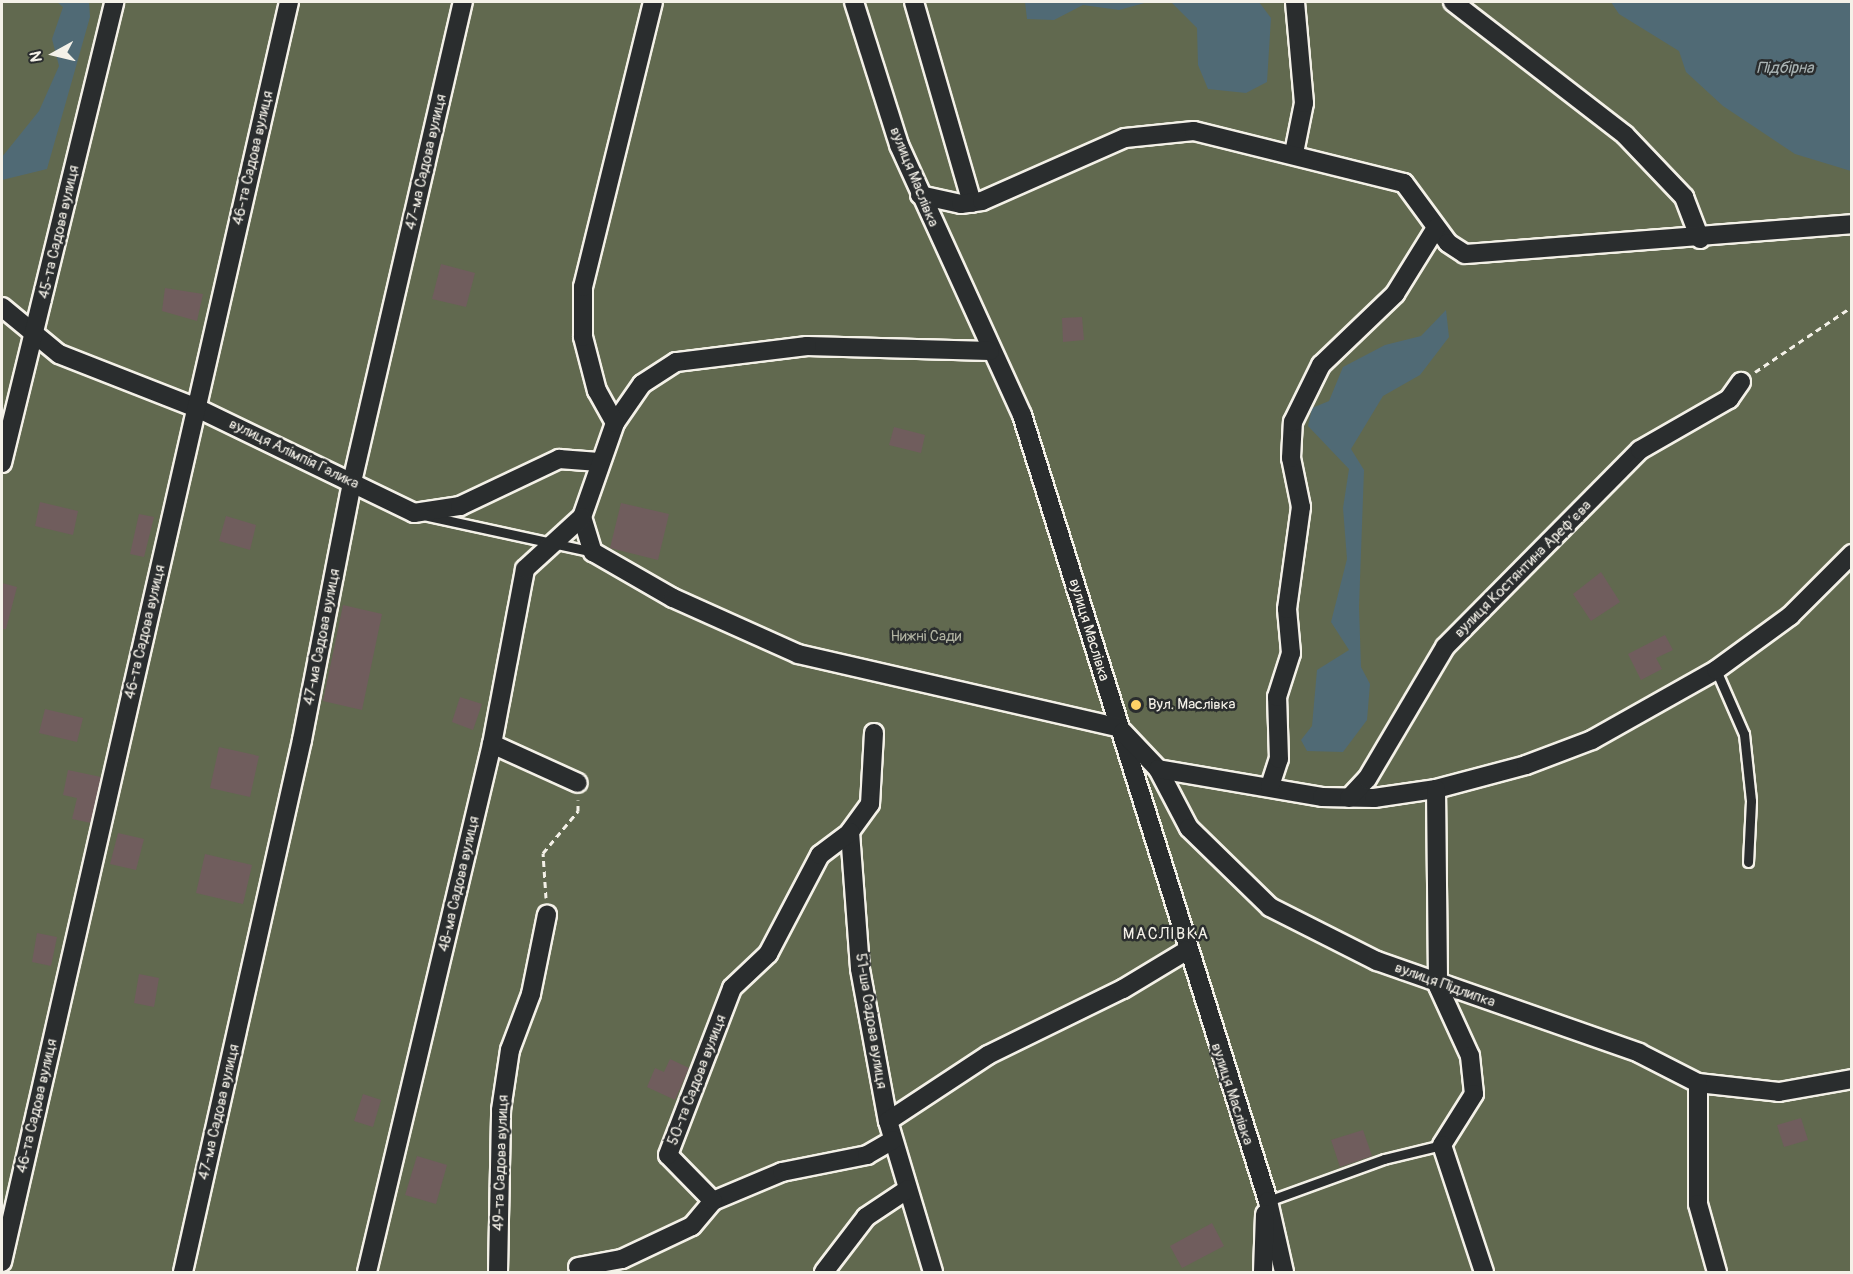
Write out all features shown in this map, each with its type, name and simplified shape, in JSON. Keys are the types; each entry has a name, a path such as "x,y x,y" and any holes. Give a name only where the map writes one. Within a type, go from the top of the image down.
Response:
{"street":[{"name":"45-та Садова вулиця","path":"2,463 114,2"},
{"name":"46-та Садова вулиця","path":"2,1262 289,2"},
{"name":"47-ма Садова вулиця","path":"183,1272 302,740 352,482 463,2"},
{"path":"615,423 597,391 583,337 583,286 653,2"},
{"name":"вулиця Маслівка","path":"854,2 920,195 990,351 1022,415 1120,728 1186,951 1268,1201 1284,1272"},
{"path":"914,2 972,203"},
{"path":"1294,153 1304,103 1295,2"},
{"path":"1453,2 1625,135 1684,197 1700,239"},
{"path":"920,195 972,203 1125,138 1155,132 1194,131 1294,153 1404,183 1448,243 1465,254 1700,239 1851,224"},
{"path":"1270,786 1279,759 1277,697 1291,653 1287,609 1301,507 1291,458 1293,422 1321,365 1395,294 1436,228"},
{"name":"вулиця Алімпія Галика","path":"2,307 34,336 59,354 197,408 414,513"},
{"path":"990,351 807,346 712,354 676,362 642,384 615,423 599,462 582,517 593,552 673,598 798,654 1120,728"},
{"name":"вулиця Костянтина Арефʼєва","path":"1349,798 1367,780 1445,647 1640,450 1729,399 1741,382"},
{"path":"414,513 460,507 559,459 599,462"},
{"name":"48-ма Садова вулиця","path":"367,1272 492,744 525,569 582,517"},
{"path":"1158,770 1349,798 1436,789 1592,740 1716,670 1790,616 1851,554"},
{"name":"вулиця Підлипка","path":"1120,728 1158,770 1189,828 1270,907 1438,986 1639,1053 1698,1083 1779,1092 1851,1079"},
{"path":"850,832 870,804 873,733"},
{"path":"492,744 578,783"},
{"path":"1436,789 1438,986 1470,1056 1474,1094 1442,1145 1484,1272"},
{"name":"51-ша Садова вулиця","path":"850,832 860,969 888,1121 933,1272"},
{"name":"50-та Садова вулиця","path":"713,1201 668,1155 732,988 768,954 820,855 850,832"},
{"name":"49-та Садова вулиця","path":"498,1272 501,1110 510,1050 531,994 547,915"},
{"path":"888,1121 988,1055 1123,989 1186,951"},
{"path":"1698,1083 1698,1204 1717,1272"},
{"path":"579,1267 622,1259 692,1226 713,1201 782,1172 867,1155 893,1140"},
{"path":"824,1272 866,1217 908,1189"},
{"path":"1263,1272 1268,1201"}],"lane":[{"path":"414,513 552,545 593,552"},
{"path":"1716,670 1744,734 1751,801 1748,862"},
{"path":"1268,1201 1383,1159 1442,1145"}],"path":[{"path":"1741,382 1850,308"},
{"path":"547,915 543,853 578,811 578,783"}],"green space":[{"name":"Нижні Сади","path":"2,2 1851,2 1851,1272 2,1272"}],"water":[{"path":"57,2 89,2 90,17 47,169 2,180 2,157 39,111 59,66 52,39 63,7"},
{"path":"1025,2 1148,2 1119,10 1083,5 1054,20 1027,19"},
{"path":"1171,2 1259,2 1271,18 1267,82 1246,93 1208,89 1198,65 1197,28"},
{"name":"Підбірна","path":"1611,2 1851,2 1851,171 1795,154 1723,106 1686,72 1679,51 1619,14"},
{"path":"1446,310 1449,337 1420,375 1383,396 1351,449 1364,470 1359,607 1361,667 1370,684 1367,720 1343,752 1307,751 1301,740 1312,726 1317,670 1349,650 1331,622 1347,559 1343,508 1349,469 1308,426 1312,408 1329,401 1343,367 1385,345 1421,336"}],"building":[{"path":"441,264 475,273 466,307 432,299"},
{"path":"165,288 203,294 197,321 162,311"},
{"path":"1082,317 1084,340 1063,342 1062,318"},
{"path":"894,427 925,435 921,453 889,445"},
{"path":"40,502 78,511 73,535 35,526"},
{"path":"621,503 669,514 658,560 610,548"},
{"path":"139,514 154,517 144,557 130,554"},
{"path":"226,516 256,525 250,550 219,541"},
{"path":"1601,572 1620,602 1591,621 1573,594"},
{"path":"2,583 17,587 6,629 2,629"},
{"path":"343,605 382,614 362,710 323,701"},
{"path":"1665,635 1673,650 1656,658 1662,669 1641,680 1628,654"},
{"path":"460,697 482,704 473,730 452,722"},
{"path":"45,709 83,718 77,742 39,733"},
{"path":"219,747 259,756 250,797 210,788"},
{"path":"68,770 101,777 91,823 72,819 77,798 63,795"},
{"path":"118,833 144,839 136,870 110,864"},
{"path":"205,854 252,865 243,904 196,893"},
{"path":"37,933 57,937 51,966 32,962"},
{"path":"139,974 159,978 154,1007 134,1003"},
{"path":"670,1059 689,1068 675,1100 647,1087 655,1068 664,1072"},
{"path":"363,1094 381,1100 373,1127 354,1121"},
{"path":"1801,1118 1808,1140 1784,1147 1777,1125"},
{"path":"1363,1130 1372,1156 1340,1167 1331,1140"},
{"path":"417,1156 447,1165 436,1204 405,1195"},
{"path":"1212,1223 1224,1246 1182,1268 1170,1246"}],"place":[{"name":"Вул. Маслівка","path":"1136,705"}],"district":[{"name":"МАСЛІВКА","path":"1166,934"}]}
